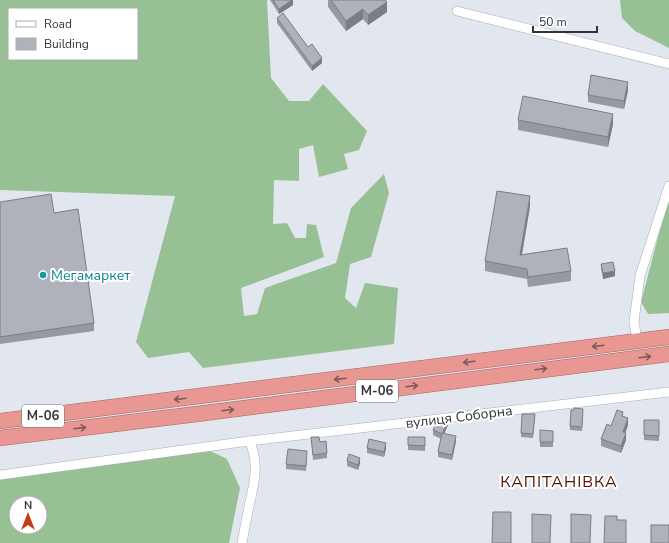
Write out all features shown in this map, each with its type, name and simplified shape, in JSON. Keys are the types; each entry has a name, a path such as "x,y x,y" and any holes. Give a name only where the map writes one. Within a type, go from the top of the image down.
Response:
{"highway":[{"name":"М-06","path":"0,421 669,337"},
{"name":"М-06","path":"0,438 669,354"}],"street":[{"path":"458,11 669,64"},
{"path":"637,341 634,321 640,276 669,186"},
{"name":"вулиця Соборна","path":"0,475 249,441 669,392"},
{"path":"242,543 254,481 255,463 253,449 249,441"}],"green space":[{"path":"0,0 267,0 271,78 289,101 309,101 323,84 367,131 359,150 344,154 348,169 319,177 313,145 299,149 299,181 274,180 273,224 287,223 295,238 306,238 307,224 316,225 324,257 241,288 244,316 257,314 265,288 336,263 351,208 384,174 389,193 371,257 350,264 345,298 356,308 365,283 398,288 394,344 203,368 189,352 148,358 136,342 175,196 0,190"},
{"path":"620,0 669,0 669,48 635,31 622,18"},
{"path":"669,196 669,313 648,314 641,302"},
{"path":"204,448 227,459 240,488 229,543 0,543 0,478"}],"building":[{"path":"273,0 292,0 279,9"},
{"path":"331,0 385,0 387,2 368,15 363,9 346,21"},
{"path":"283,13 308,47 312,44 322,58 312,66 277,18"},
{"path":"591,75 628,82 624,101 588,95"},
{"path":"523,96 613,114 608,137 518,120"},
{"path":"497,191 530,196 520,255 567,248 571,271 528,277 527,269 485,261"},
{"name":"Мегамаркет","path":"51,194 54,213 78,209 94,323 0,337 0,202"},
{"path":"613,262 615,271 603,273 601,264"},
{"path":"574,408 583,409 582,427 570,426 571,410 574,410"},
{"path":"617,410 623,412 622,416 628,418 623,432 626,433 621,446 601,439 607,424 611,426"},
{"path":"522,414 535,414 533,434 521,433"},
{"path":"438,420 448,420 442,434 433,430"},
{"path":"644,420 659,420 659,436 644,435"},
{"path":"540,430 553,431 553,442 540,442"},
{"path":"442,433 456,436 452,455 438,452"},
{"path":"311,437 319,437 320,442 326,441 327,453 313,455"},
{"path":"408,437 425,437 425,446 408,445"},
{"path":"369,439 386,443 384,452 367,448"},
{"path":"288,449 307,451 306,466 286,464"},
{"path":"349,454 360,458 358,465 347,461"},
{"path":"493,512 511,512 511,543 492,543"},
{"path":"532,514 551,515 550,543 532,543"},
{"path":"571,514 591,515 590,543 571,543"},
{"path":"605,516 617,516 617,520 626,520 626,543 604,543"},
{"path":"651,525 669,525 669,543 651,543"}],"place":[{"name":"Мегамаркет","path":"43,275"}],"district":[{"name":"КАПІТАНІВКА","path":"559,482"}]}
